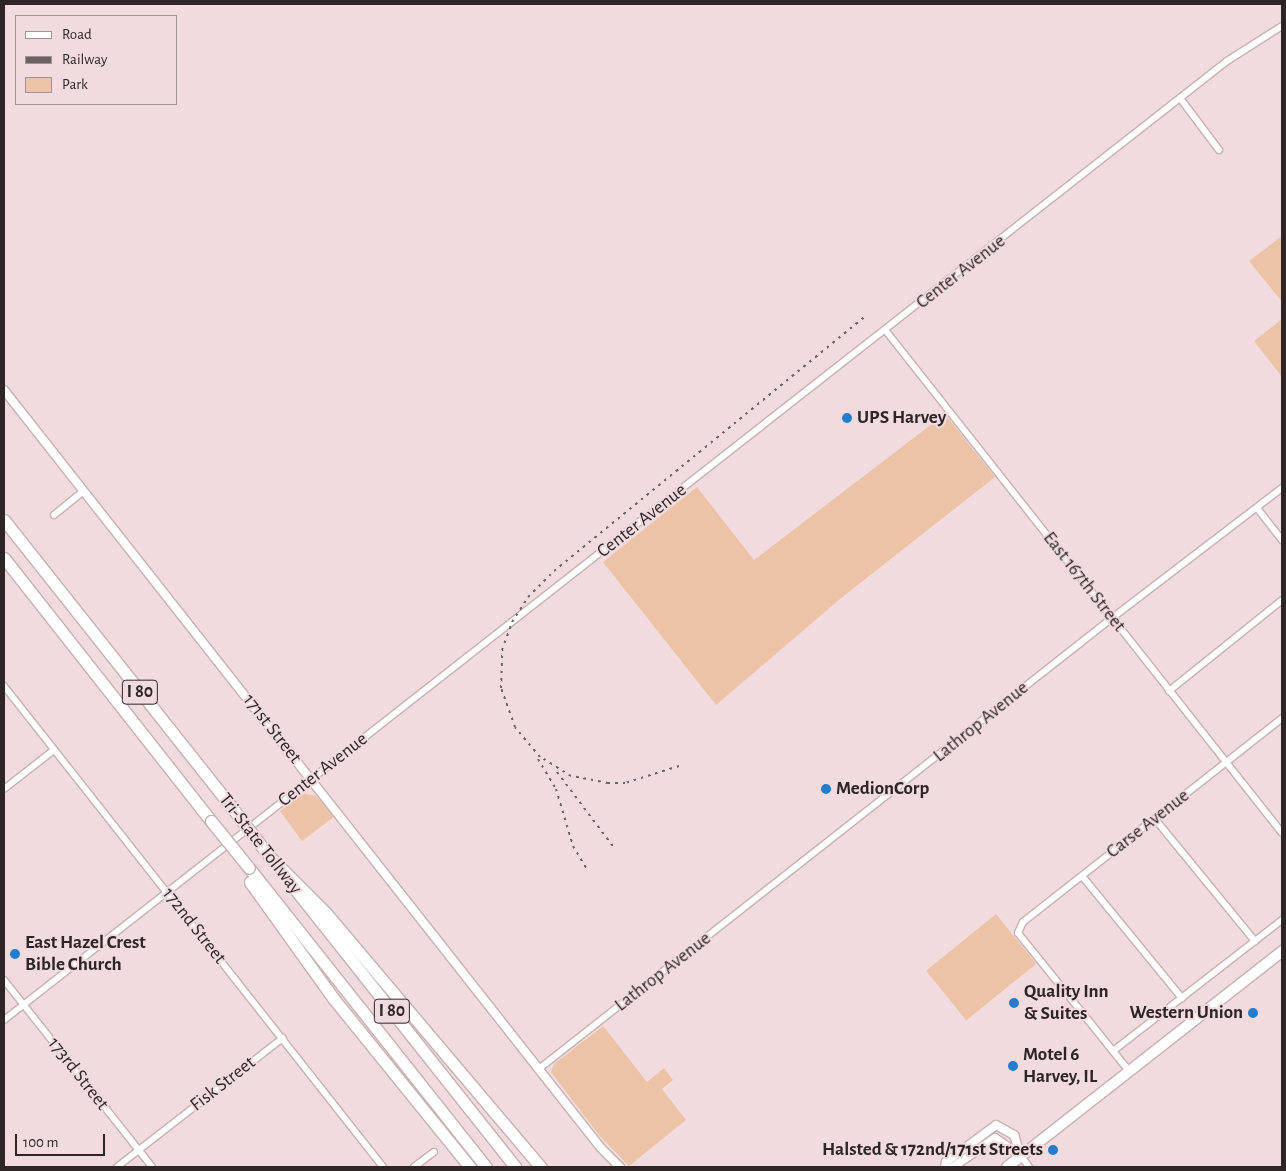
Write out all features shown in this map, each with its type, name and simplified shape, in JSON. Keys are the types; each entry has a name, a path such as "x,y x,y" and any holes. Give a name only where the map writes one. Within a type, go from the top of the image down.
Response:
{"highway":[{"name":"Tri-State Tollway","path":"4,520 516,1167"},
{"name":"Tri-State Tollway","path":"4,558 213,823 246,870 486,1167"},
{"path":"268,854 326,913 504,1127 534,1167"},
{"path":"246,870 318,978 470,1167"},
{"path":"407,1089 463,1167"},
{"path":"504,1127 541,1167"}],"main road":[{"path":"1007,1167 1282,951"}],"street":[{"name":"Center Avenue","path":"4,1020 166,891 886,331 1227,61 1282,26"},
{"path":"1180,98 1220,150"},
{"name":"East 167th Street","path":"886,331 1282,833"},
{"name":"171st Street","path":"4,390 540,1068 601,1148 620,1167"},
{"name":"Lathrop Avenue","path":"540,1068 1112,618 1282,488"},
{"path":"54,515 84,491"},
{"path":"1257,508 1282,540"},
{"path":"1169,691 1282,600"},
{"name":"172nd Street","path":"4,686 383,1167"},
{"name":"Carse Avenue","path":"1113,1051 1018,933 1023,922 1282,718"},
{"path":"4,789 54,750"},
{"path":"1155,819 1255,941"},
{"path":"1082,876 1182,998"},
{"path":"1128,1071 1113,1051 1282,920"},
{"name":"173rd Street","path":"4,980 152,1167"},
{"name":"Fisk Street","path":"117,1167 283,1038"},
{"path":"945,1167 946,1162 996,1125 1014,1135 1021,1156 1029,1167"},
{"path":"953,1167 995,1138 1021,1156"},
{"path":"414,1167 434,1152"}],"green space":[{"path":"1282,236 1282,302 1249,261"},
{"path":"1282,319 1282,377 1254,341"},
{"path":"945,414 995,477 840,599 716,705 603,562 697,487 754,560"},
{"path":"302,793 316,796 335,816 302,841 280,811"},
{"path":"996,914 1036,964 966,1020 926,971"},
{"path":"603,1026 647,1082 664,1068 673,1080 662,1089 686,1120 629,1166 599,1135 551,1072 554,1064"}],"railway":[{"path":"679,766 625,783 608,783 571,776 540,757 515,727 501,688 502,650 512,622 528,597 554,571 867,315"},
{"path":"538,759 556,789 573,846 587,869"},
{"path":"557,772 615,849"}],"place":[{"name":"UPS Harvey","path":"847,418"},
{"name":"MedionCorp","path":"826,789"},
{"name":"East Hazel Crest Bible Church","path":"15,954"},
{"name":"Quality Inn & Suites","path":"1014,1003"},
{"name":"Western Union","path":"1253,1013"},
{"name":"Motel 6 Harvey, IL","path":"1013,1066"},
{"name":"Halsted & 172nd/171st Streets","path":"1053,1150"}]}
